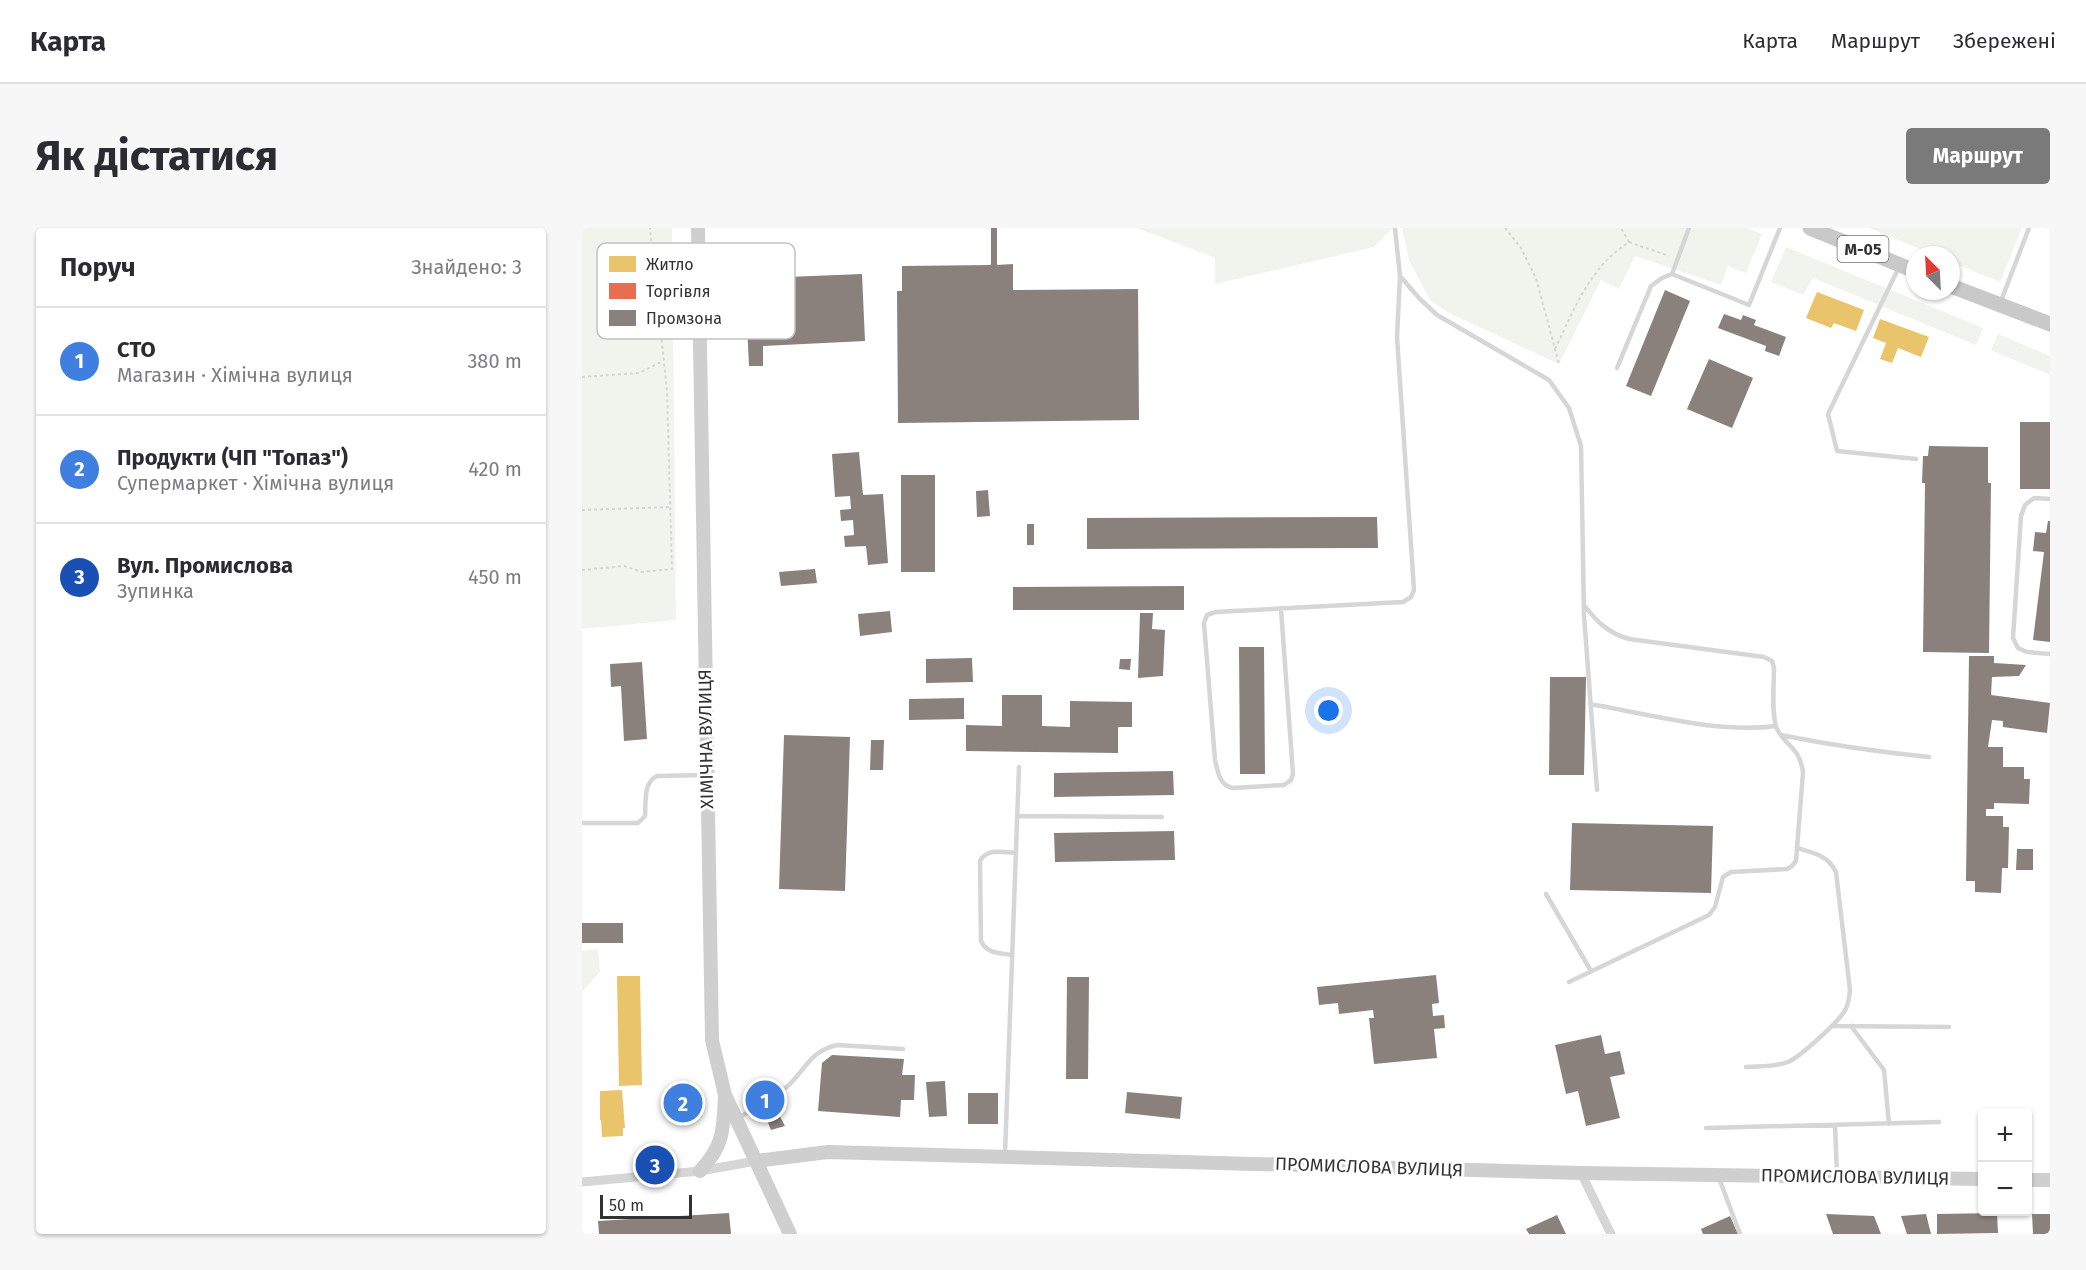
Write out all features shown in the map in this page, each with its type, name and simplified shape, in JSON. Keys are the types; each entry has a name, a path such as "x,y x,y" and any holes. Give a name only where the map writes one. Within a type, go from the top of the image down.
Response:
{"main road":[{"name":"М-05","path":"1810,228 1906,267"},
{"path":"1960,290 2050,324"}],"street":[{"name":"ХІМІЧНА ВУЛИЦЯ","path":"698,228 698,243"},
{"name":"ХІМІЧНА ВУЛИЦЯ","path":"700,339 711,1040 725,1095 790,1234"},
{"path":"700,1172 719,1145 723,1132 725,1095"},
{"name":"ПРОМИСЛОВА ВУЛИЦЯ","path":"756,1161 828,1152 1581,1173 1978,1179"},
{"path":"582,1182 700,1172 756,1161"},
{"path":"1581,1173 1611,1234"},
{"path":"2032,1180 2050,1180"}],"lane":[{"path":"1281,609 1293,774 1291,780 1284,785 1233,789 1221,781 1215,760 1204,622 1207,615 1216,612 1403,602 1411,597 1414,590 1397,337 1400,276 1395,228"},
{"path":"1672,274 1689,228"},
{"path":"1617,368 1651,286 1672,274 1749,306 1780,228"},
{"path":"1999,305 2029,228"},
{"path":"1906,272 1828,414 1837,451 1916,459"},
{"path":"1400,276 1437,315 1549,380 1569,408 1581,446 1584,605 1597,790"},
{"path":"2050,499 2034,498 2025,505 2021,516 2013,638 2018,648 2026,652 2050,654"},
{"path":"1569,982 1709,915 1715,907 1723,877 1731,872 1786,869 1792,866 1796,861 1803,772 1801,759 1776,726 1772,661 1764,657 1629,639 1600,626 1584,605"},
{"path":"1590,704 1722,727 1752,729 1776,726"},
{"path":"1781,735 1873,751 1929,757"},
{"path":"1005,1157 1019,767"},
{"path":"582,823 638,823 645,816 648,784 651,778 707,775"},
{"path":"1017,816 1162,817"},
{"path":"1746,1067 1788,1062 1833,1026 1846,1010 1850,990 1836,873 1832,864 1825,857 1797,848"},
{"path":"1012,955 990,951 984,948 981,941 980,861 983,854 989,852 1016,853"},
{"path":"1546,894 1591,971"},
{"path":"1833,1026 1949,1027"},
{"path":"1851,1026 1884,1070 1889,1124"},
{"path":"736,1119 784,1090 816,1052 837,1045 903,1049"},
{"path":"1706,1128 1939,1122"},
{"path":"1835,1125 1837,1177"},
{"path":"1719,1175 1740,1234"}],"path":[{"path":"650,228 651,243"},
{"path":"1505,228 1521,248 1536,278 1559,364"},
{"path":"1621,228 1629,242 1678,259"},
{"path":"1555,349 1586,283 1613,252 1629,242"},
{"path":"582,570 624,566 642,572 672,569 667,391 661,339"},
{"path":"582,377 639,373 663,361"},
{"path":"582,510 671,507"}],"shaded area":[{"path":"582,228 672,228 672,243 597,243 597,339 673,339 676,620 582,629"},
{"path":"1137,228 1393,228 1374,247 1215,284 1215,258"},
{"path":"1402,228 1747,228 1762,234 1746,273 1728,266 1721,285 1635,256 1619,289 1601,280 1559,364 1449,313 1430,300 1409,260"},
{"path":"1869,228 2022,228 2000,282 1960,266 1960,246 1913,246"},
{"path":"1786,247 1906,296 1906,300 1915,300 1983,328 1976,345 1813,278 1803,295 1771,282"},
{"path":"1998,334 2050,356 2050,375 1991,350"},
{"path":"598,949 600,972 582,992 582,951"}],"building: Житло":[{"path":"1817,292 1864,310 1856,331 1834,323 1831,328 1806,318"},
{"path":"1880,319 1929,337 1921,357 1898,348 1892,363 1880,359 1886,343 1873,338"},
{"path":"617,976 640,976 642,1085 619,1086"},
{"path":"622,1090 625,1128 623,1128 623,1136 602,1137 600,1091"}],"building: Торгівля":[{"path":"687,1086 696,1115 678,1120 669,1091"}],"building: Промзона":[{"path":"991,228 997,228 997,265 1013,264 1013,290 1138,289 1139,420 898,423 897,291 902,291 902,266 991,265"},
{"path":"862,274 865,341 763,346 763,366 749,366 748,339 795,339 795,277"},
{"path":"1665,290 1690,301 1651,396 1626,386"},
{"path":"1724,314 1741,320 1743,315 1756,320 1754,325 1786,337 1779,356 1765,351 1766,346 1718,328"},
{"path":"1709,359 1753,378 1732,428 1687,409"},
{"path":"2020,422 2050,422 2050,489 2020,489"},
{"path":"1929,446 1988,447 1988,483 1991,483 1989,653 1923,652 1925,483 1922,483 1923,456 1928,456"},
{"path":"859,452 863,495 883,494 888,563 868,565 866,546 845,547 844,536 854,535 853,520 841,521 840,510 851,509 850,496 835,497 832,454"},
{"path":"901,475 935,475 935,572 901,572"},
{"path":"988,490 990,516 977,517 976,491"},
{"path":"1377,517 1378,548 1087,549 1087,518"},
{"path":"2048,521 2050,521 2050,642 2033,640 2044,552 2033,551 2035,532 2046,533"},
{"path":"1027,524 1034,524 1034,545 1027,545"},
{"path":"815,569 817,583 781,586 779,572"},
{"path":"1184,586 1184,610 1013,610 1013,587"},
{"path":"890,611 892,632 860,636 858,614"},
{"path":"1140,613 1153,613 1152,629 1165,630 1163,676 1138,678"},
{"path":"1239,647 1264,647 1265,774 1240,774"},
{"path":"1969,656 1994,656 1994,663 2026,665 2019,676 1992,677 1991,695 2050,703 2047,733 2003,727 2003,721 1992,720 1988,747 2003,747 2003,767 2024,767 2024,779 2030,779 2029,804 1994,803 1994,809 1986,809 1986,816 2003,816 2003,827 2009,827 2008,868 2002,868 2001,893 1975,892 1975,881 1966,881"},
{"path":"972,658 973,682 926,683 926,659"},
{"path":"1120,659 1131,659 1130,670 1119,669"},
{"path":"642,662 647,739 624,741 621,686 611,687 610,664"},
{"path":"1550,677 1586,677 1584,775 1549,775"},
{"path":"1002,695 1042,695 1042,726 1070,727 1070,701 1132,702 1132,727 1118,727 1118,753 966,751 966,725 1002,726"},
{"path":"964,698 964,719 909,720 909,699"},
{"path":"784,735 850,737 845,891 779,889"},
{"path":"871,740 884,740 883,770 870,770"},
{"path":"1173,771 1174,795 1054,797 1054,773"},
{"path":"1572,823 1713,826 1711,893 1570,890"},
{"path":"1174,831 1175,860 1055,862 1054,833"},
{"path":"2017,849 2033,849 2033,870 2016,870"},
{"path":"582,923 623,923 623,943 582,943"},
{"path":"1436,975 1439,1003 1432,1004 1433,1016 1444,1015 1445,1028 1434,1029 1437,1058 1374,1064 1369,1018 1374,1018 1373,1010 1339,1014 1338,1003 1319,1005 1317,987"},
{"path":"1067,977 1089,977 1088,1079 1066,1079"},
{"path":"1601,1035 1605,1054 1620,1051 1625,1074 1610,1077 1620,1118 1586,1126 1578,1091 1566,1094 1555,1045"},
{"path":"832,1055 904,1059 902,1075 915,1075 914,1100 901,1100 900,1117 818,1111 822,1063"},
{"path":"945,1081 947,1116 929,1117 926,1082"},
{"path":"1127,1092 1182,1097 1180,1119 1125,1113"},
{"path":"968,1093 998,1093 998,1124 968,1124"},
{"path":"776,1109 785,1126 771,1130 764,1113"},
{"path":"729,1213 731,1234 599,1234 598,1221"},
{"path":"1978,1213 1978,1216 1997,1216 1998,1233 1937,1234 1937,1214"},
{"path":"1826,1214 1874,1216 1881,1234 1833,1234"},
{"path":"1926,1214 1931,1234 1907,1234 1901,1216"},
{"path":"2032,1214 2050,1214 2050,1234 2033,1234"},
{"path":"1557,1215 1566,1234 1529,1234 1526,1229"},
{"path":"1730,1216 1738,1234 1703,1234 1701,1229"}],"place":[{"name":"СТО","path":"765,1100"},
{"name":"Продукти (ЧП \"Топаз\")","path":"683,1103"},
{"name":"Вул. Промислова","path":"655,1165"}]}
